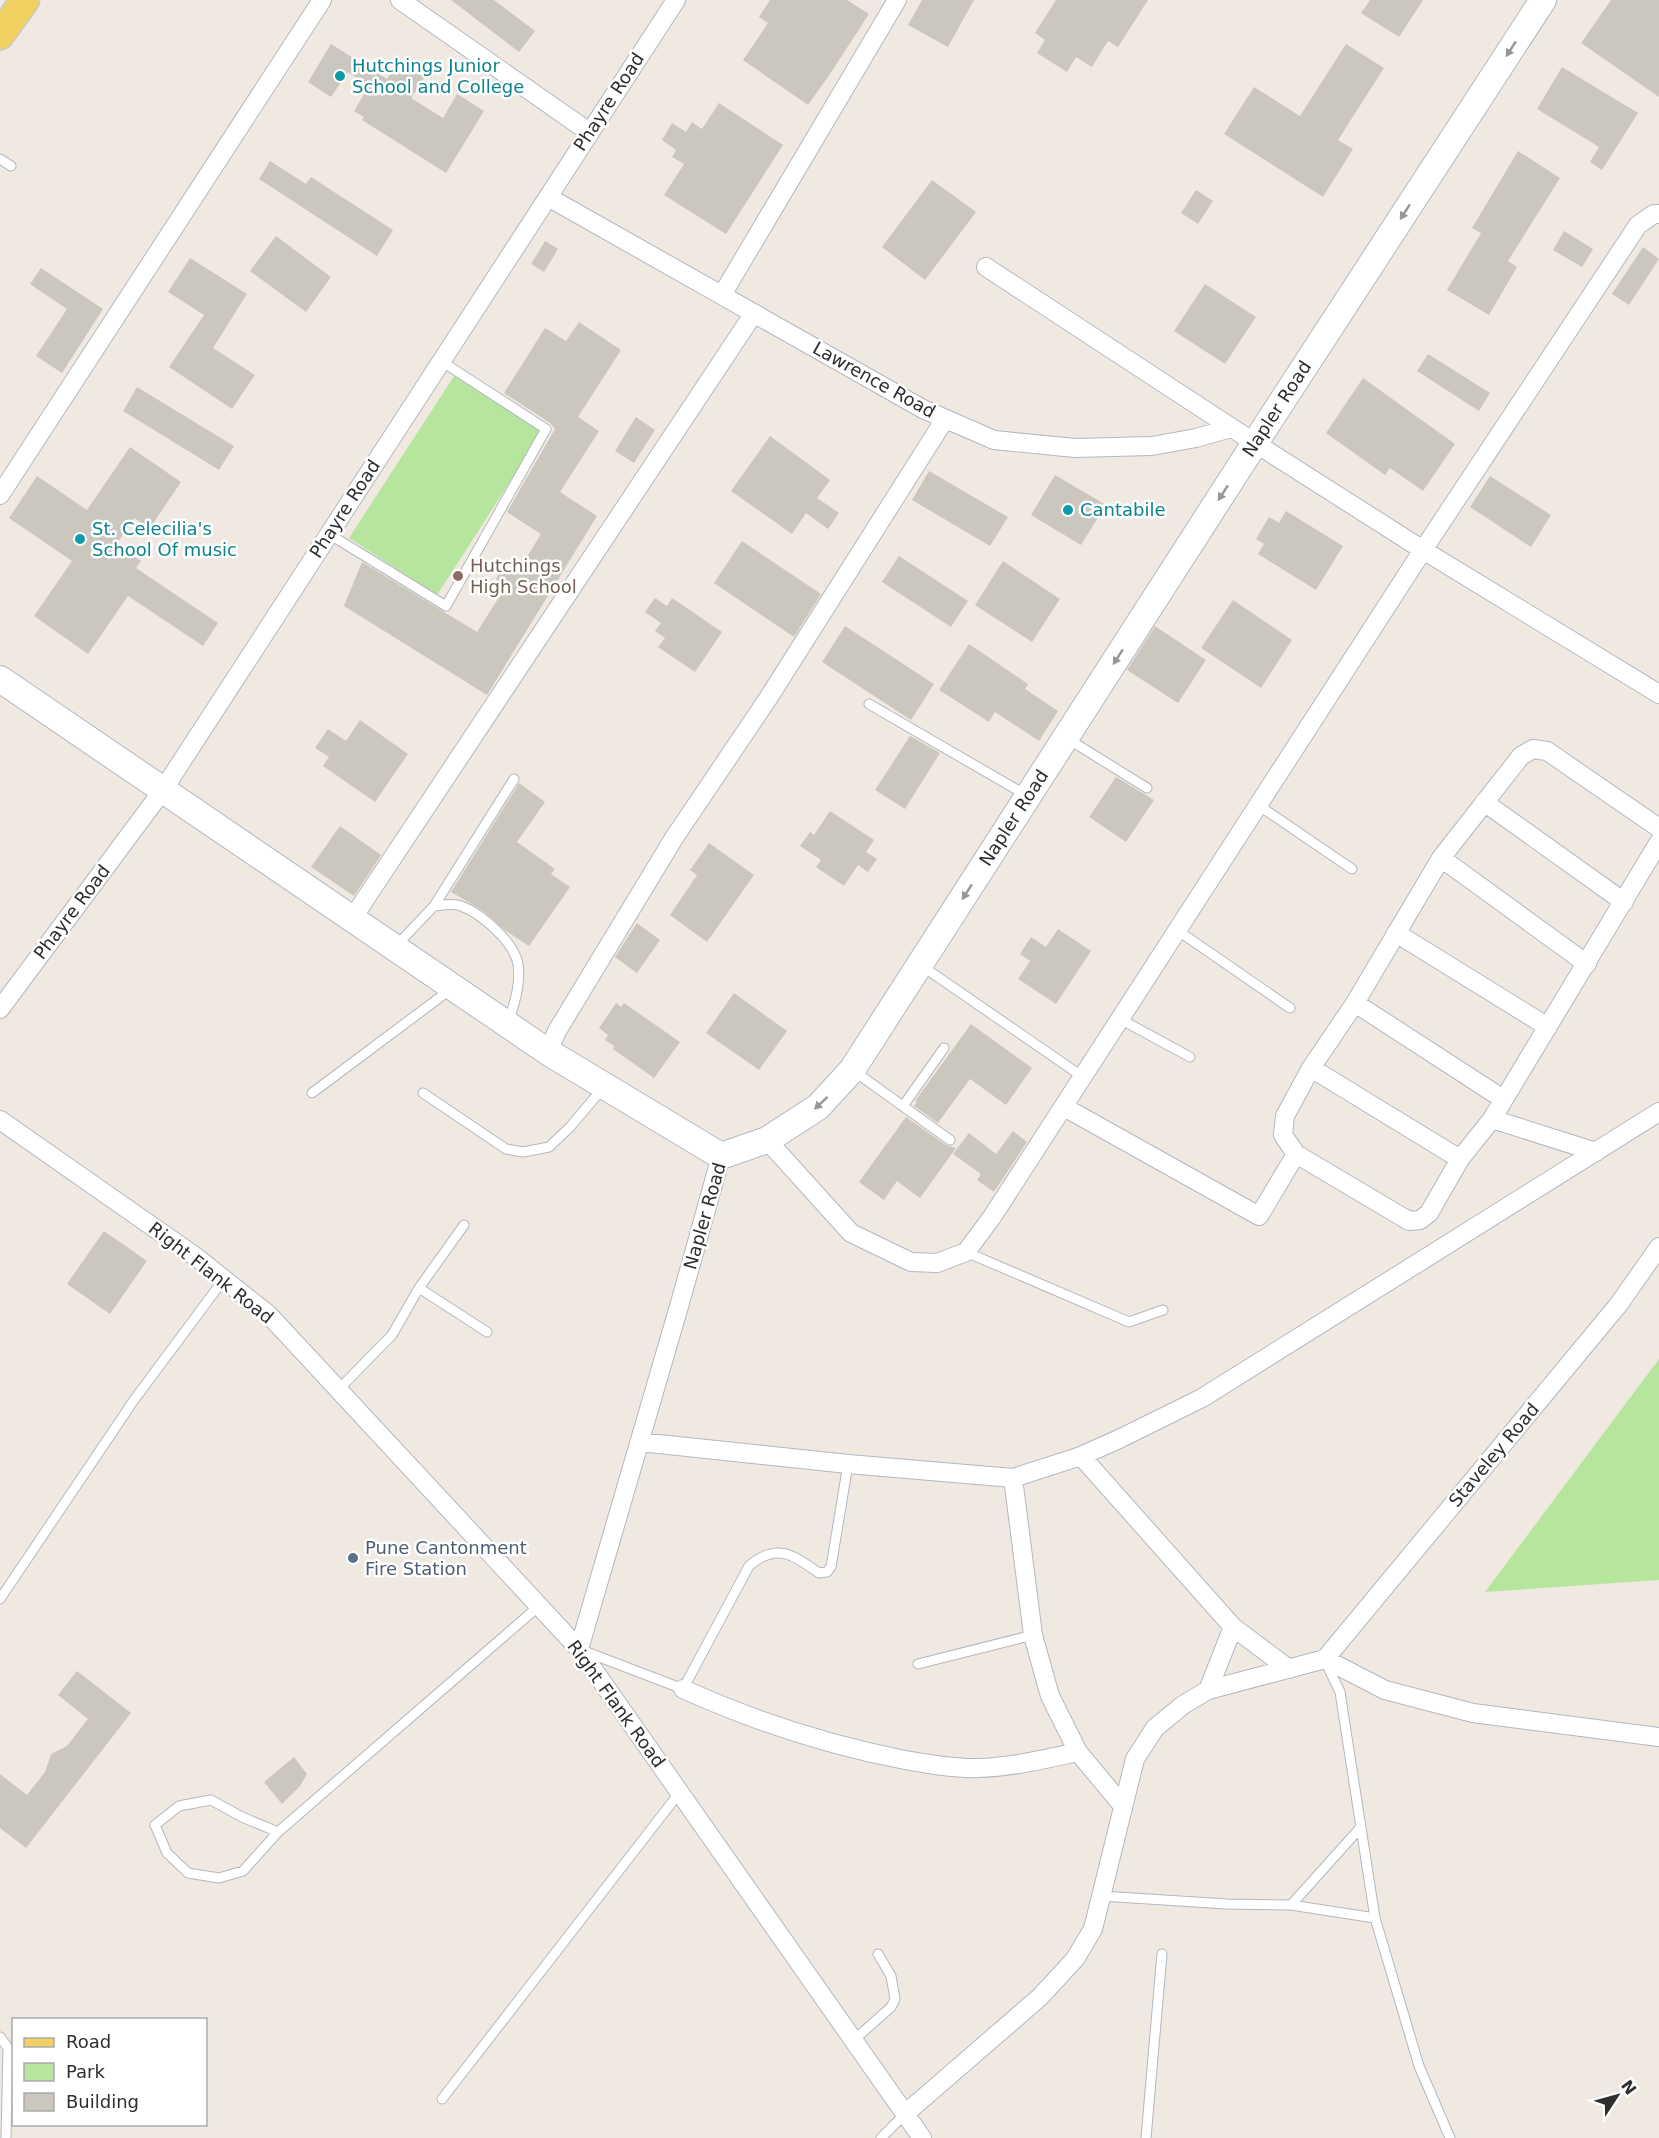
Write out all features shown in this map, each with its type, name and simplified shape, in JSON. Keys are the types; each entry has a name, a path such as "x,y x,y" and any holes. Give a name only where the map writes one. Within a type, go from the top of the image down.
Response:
{"main road":[{"path":"0,35 25,0"}],"street":[{"path":"0,495 322,0"},
{"path":"400,0 589,132"},
{"name":"Phayre Road","path":"0,1009 163,790 676,0"},
{"path":"722,295 897,0"},
{"name":"Napler Road","path":"579,1649 721,1156 767,1140 818,1107 852,1070 1543,0"},
{"name":"Lawrence Road","path":"548,197 914,403 994,440 1075,448 1152,446 1196,438 1231,428"},
{"path":"767,1140 851,1233 911,1262 938,1263 966,1252 992,1217 1064,1107 1423,550 1638,225 1654,214 1659,214"},
{"path":"986,267 1231,428 1423,550 1659,694"},
{"path":"352,919 754,313"},
{"path":"548,1052 557,1031 674,838 769,697 945,419"},
{"path":"0,679 548,1052 721,1156"},
{"path":"1659,828 1547,751 1533,749 1521,756 1441,858 1355,1003 1311,1068 1285,1116 1282,1135 1296,1154 1408,1221 1420,1220 1429,1213 1460,1159 1492,1119 1659,842"},
{"path":"1484,802 1624,902"},
{"path":"1441,858 1587,964"},
{"path":"1396,933 1548,1027"},
{"path":"1355,1003 1503,1099"},
{"path":"1311,1068 1460,1159"},
{"path":"1064,1107 1258,1216 1296,1154"},
{"path":"640,1442 848,1464 1013,1478 1081,1456 1202,1398 1659,1112"},
{"path":"1492,1119 1596,1152"},
{"name":"Right Flank Road","path":"0,1120 196,1257 269,1315 579,1649 922,2138"},
{"name":"Staveley Road","path":"1325,1659 1619,1304 1659,1247"},
{"path":"1081,1456 1233,1627 1289,1669"},
{"path":"1013,1478 1033,1635 1050,1696 1078,1752 1124,1806"},
{"path":"1208,1690 1233,1627"},
{"path":"906,2113 1040,1997 1075,1959 1092,1929 1135,1759 1155,1728 1208,1690 1325,1659 1385,1690 1473,1713 1659,1737"},
{"path":"683,1689 734,1712 816,1740 923,1763 976,1768 1021,1764 1078,1752"}],"lane":[{"path":"0,159 11,166"},
{"path":"329,534 446,606 546,429 441,361"},
{"path":"869,704 1028,796"},
{"path":"1066,738 1147,788"},
{"path":"395,948 434,906 514,779"},
{"path":"1258,805 1352,869"},
{"path":"434,906 460,905 491,926 510,945 518,962 518,984 507,1024"},
{"path":"1178,930 1290,1008"},
{"path":"920,965 1083,1077"},
{"path":"312,1094 453,987"},
{"path":"1120,1019 1190,1058"},
{"path":"903,1106 944,1048"},
{"path":"852,1070 950,1140"},
{"path":"423,1093 506,1149 523,1152 549,1147 570,1127 604,1086"},
{"path":"338,1389 392,1335 419,1288 464,1225"},
{"path":"966,1252 1129,1322 1163,1310"},
{"path":"0,1599 134,1400 224,1279"},
{"path":"419,1288 487,1332"},
{"path":"579,1649 683,1689 749,1566 761,1556 776,1553 792,1556 807,1563 819,1573 827,1572 831,1567 848,1464"},
{"path":"278,1832 211,1800 179,1806 155,1825 167,1854 188,1873 219,1878 243,1872 278,1832 539,1606"},
{"path":"918,1664 1033,1635"},
{"path":"1325,1659 1340,1692 1375,1918 1419,2066 1448,2136 1437,2138"},
{"path":"442,2098 680,1792"},
{"path":"1291,1905 1361,1827"},
{"path":"1101,1896 1227,1904 1291,1905 1375,1918"},
{"path":"854,2040 891,2007 895,2000 891,1976 878,1954"},
{"path":"1146,2138 1162,1954"},
{"path":"0,2037 8,2048 6,2138"},
{"path":"881,2138 906,2113"}],"green space":[{"path":"458,370 546,426 437,595 349,538"},
{"path":"1659,1359 1659,1580 1485,1592"}],"building":[{"path":"451,0 494,0 535,31 519,52"},
{"path":"770,0 847,0 869,14 808,105 743,60 768,23 759,17"},
{"path":"922,0 974,0 948,47 908,25"},
{"path":"1056,0 1148,0 1118,47 1108,41 1092,67 1076,57 1067,72 1037,53 1045,40 1035,33"},
{"path":"1370,0 1423,0 1399,37 1361,13"},
{"path":"1611,0 1659,0 1659,97 1581,43"},
{"path":"331,44 387,79 399,59 426,75 411,98 443,118 457,94 484,111 446,173 362,120 364,117 354,111 369,86 348,72 331,97 308,82"},
{"path":"1346,44 1384,68 1338,140 1353,149 1323,197 1224,134 1254,87 1300,116"},
{"path":"1562,67 1638,113 1602,170 1590,162 1599,147 1537,109"},
{"path":"719,103 783,145 726,234 664,195 684,164 672,157 676,150 662,140 672,123 686,132 692,122 702,129"},
{"path":"1518,151 1560,178 1508,261 1517,267 1489,315 1447,290 1481,233 1472,228"},
{"path":"270,161 306,184 311,177 393,230 377,256 259,179"},
{"path":"932,180 976,212 925,280 882,247"},
{"path":"1196,190 1213,201 1198,224 1181,213"},
{"path":"1564,231 1593,249 1582,267 1553,250"},
{"path":"276,236 331,277 306,312 250,271"},
{"path":"545,241 558,249 544,272 531,264"},
{"path":"1643,247 1659,259 1629,305 1612,294"},
{"path":"190,258 247,294 213,348 255,375 232,409 169,367 204,315 168,292"},
{"path":"41,268 103,309 62,373 36,356 67,309 30,284"},
{"path":"1205,284 1256,317 1225,364 1174,331"},
{"path":"579,322 621,350 578,417 599,431 560,492 597,516 487,695 344,606 362,562 477,632 506,586 496,579 503,567 516,575 541,534 507,512 555,429 550,423 504,393 545,328 566,341"},
{"path":"1428,354 1490,393 1479,411 1417,371"},
{"path":"1363,378 1455,444 1423,491 1390,468 1385,475 1326,433"},
{"path":"137,387 234,446 219,470 123,411"},
{"path":"636,417 655,430 634,463 615,451"},
{"path":"770,436 830,480 817,498 839,513 828,529 806,513 792,534 731,491"},
{"path":"130,447 181,482 150,528 134,518 116,545 141,561 136,568 218,623 203,646 128,596 88,654 34,616 72,561 9,518 37,476 87,510"},
{"path":"929,471 1008,517 990,546 912,500"},
{"name":"Cantabile","path":"1055,475 1106,505 1081,545 1031,515"},
{"path":"1490,476 1551,515 1531,547 1470,507"},
{"path":"1286,511 1343,546 1316,590 1258,554 1264,544 1256,539 1269,517 1279,523"},
{"path":"742,541 821,594 794,637 714,583"},
{"path":"899,556 968,601 951,627 882,582"},
{"path":"1003,561 1060,599 1032,642 975,605"},
{"path":"655,598 667,606 672,598 722,632 695,672 658,647 665,638 655,631 661,623 645,612"},
{"path":"1233,600 1292,640 1261,688 1201,648"},
{"path":"845,626 934,684 911,720 822,662"},
{"path":"1155,626 1206,660 1178,703 1127,670"},
{"path":"969,644 1028,684 1025,689 1058,711 1039,741 995,712 989,722 939,690"},
{"path":"360,720 408,754 375,802 323,766 329,757 315,748 328,729 346,741"},
{"path":"910,736 940,753 905,809 875,790"},
{"path":"1116,777 1154,800 1126,842 1089,817"},
{"path":"519,783 545,802 517,842 555,869 551,874 570,887 529,946 506,931 482,910 451,892"},
{"path":"830,811 874,840 866,852 877,859 868,872 858,865 844,886 816,867 821,860 800,846 810,832 814,835"},
{"path":"340,826 381,855 354,896 311,867"},
{"path":"709,843 754,875 707,942 670,915 697,875 690,870"},
{"path":"637,923 660,940 637,973 615,957"},
{"path":"1058,929 1091,951 1056,1004 1018,979 1030,961 1020,954 1031,937 1046,947"},
{"path":"734,993 787,1031 759,1070 706,1033"},
{"path":"616,1003 621,1007 624,1003 680,1042 654,1078 613,1049 614,1046 605,1040 608,1035 599,1028"},
{"path":"971,1024 1032,1068 1006,1105 970,1079 938,1123 914,1106 917,1102 915,1101"},
{"path":"906,1117 946,1145 956,1148 920,1198 897,1181 884,1200 859,1182"},
{"path":"1013,1131 1027,1142 994,1192 977,1180 981,1174 953,1154 969,1133 996,1154"},
{"path":"104,1231 147,1261 110,1314 67,1284"},
{"path":"77,1671 131,1713 26,1848 0,1828 0,1774 27,1795 45,1772 51,1754 67,1746 88,1719 58,1695"},
{"path":"294,1757 307,1774 300,1786 282,1804 264,1782"}],"place":[{"name":"Hutchings Junior School and College","path":"340,76"},
{"name":"Cantabile","path":"1068,510"},
{"name":"St. Celecilia's School Of music","path":"80,539"},
{"name":"Hutchings High School","path":"458,576"},
{"name":"Pune Cantonment Fire Station","path":"353,1558"}]}
